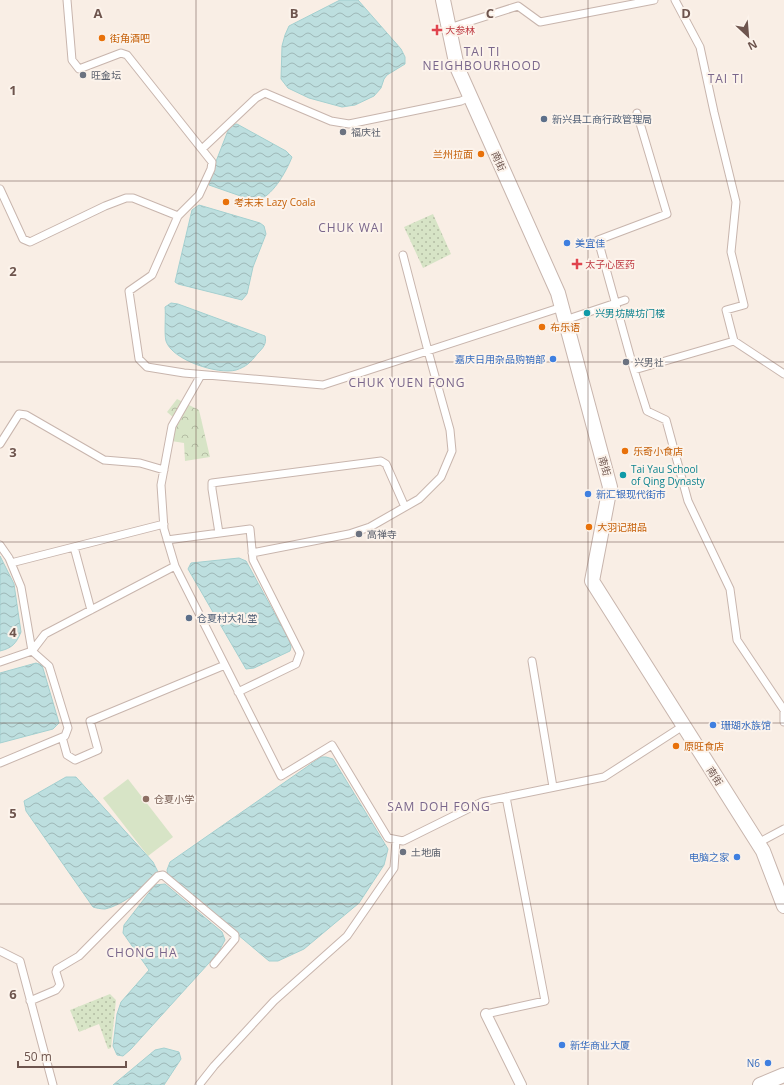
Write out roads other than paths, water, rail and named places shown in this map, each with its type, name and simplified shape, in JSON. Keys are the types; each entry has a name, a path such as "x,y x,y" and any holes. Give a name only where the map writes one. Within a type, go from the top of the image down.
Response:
{"street":[{"name":"南街","path":"443,0 457,67 558,292 610,487 592,581 763,851 784,906"},
{"path":"486,1014 521,1085"},
{"path":"760,1085 784,1075"}],"lane":[{"path":"67,0 72,60 79,69 121,53 127,55 212,162 211,169 199,195 178,216 152,276 129,291 140,359 147,367 201,375 322,385 428,351 563,314 625,300"},
{"path":"449,28 518,6 540,22 654,0"},
{"path":"675,0 700,46 736,202 731,252 744,305 726,310 734,341 784,374"},
{"path":"202,149 256,98 264,93 332,121 349,124 461,101 470,97"},
{"path":"636,113 667,214 598,240 634,370 647,411 666,420 688,502 730,589 737,640 784,710 784,722"},
{"path":"0,189 23,239 30,242 104,206 126,198 132,198 178,216"},
{"path":"252,553 349,534 370,527 419,499 440,477 452,451 450,430 403,254"},
{"path":"634,370 734,341"},
{"path":"201,375 172,426 160,485 167,540 175,566 281,776 332,744 388,838 403,841 482,802 604,777 683,726"},
{"path":"0,444 20,414 26,415 104,460 140,463 164,470"},
{"path":"219,533 212,483 381,461 386,464 405,507"},
{"path":"10,563 164,524"},
{"path":"167,540 250,529 253,560 300,653 296,664 238,692"},
{"path":"0,545 21,587 32,651 50,666 68,728 65,736 0,763"},
{"path":"74,547 91,610"},
{"path":"0,662 32,651 45,634 175,566"},
{"path":"532,661 553,787"},
{"path":"62,737 67,755 75,760 87,755 98,750 90,721 225,665"},
{"path":"486,1014 545,1001 506,797"},
{"path":"758,843 784,829"},
{"path":"199,1085 214,1066 274,1001 348,936 394,868 396,840"},
{"path":"30,1001 56,990 60,986 56,972 57,969 79,956 158,876 163,875 235,935 235,939 214,964"},
{"path":"0,951 20,961 53,1085"}],"water":[{"path":"340,0 358,0 401,49 405,57 405,64 387,75 381,88 374,96 355,105 342,107 309,98 288,88 281,79 282,46 289,26"},
{"path":"237,124 286,151 292,157 278,184 273,190 261,199 255,201 209,185 208,182 229,128 231,125"},
{"path":"199,205 260,223 264,226 266,234 253,267 247,294 242,300 175,282 192,210"},
{"path":"171,303 178,304 265,336 264,346 248,364 236,370 228,371 208,368 186,360 170,348 166,341 165,307"},
{"path":"0,556 14,584 21,632 13,645 0,651"},
{"path":"239,558 246,561 289,640 291,647 290,651 254,668 246,669 188,569 191,563"},
{"path":"36,663 42,665 59,723 53,729 0,743 0,673"},
{"path":"321,757 333,759 388,849 384,865 359,903 304,949 278,961 269,961 168,876 167,870 170,862"},
{"path":"66,777 76,777 153,862 158,872 148,883 134,894 112,907 105,909 93,907 26,811 24,801"},
{"path":"165,884 222,932 225,940 218,953 131,1049 123,1056 117,1055 113,1046 117,1014 121,1002 149,970 123,933 124,925 155,885"},
{"path":"164,1048 179,1052 181,1059 164,1085 113,1085 155,1050"}],"place":[{"name":"大参林","path":"437,30"},
{"name":"街角酒吧","path":"102,38"},
{"name":"旺金坛","path":"83,75"},
{"name":"新兴县工商行政管理局","path":"544,119"},
{"name":"福庆社","path":"343,132"},
{"name":"兰州拉面","path":"481,154"},
{"name":"考末末 Lazy Coala","path":"226,202"},
{"name":"美宜佳","path":"567,243"},
{"name":"太子心医药","path":"577,264"},
{"name":"兴男坊牌坊门楼","path":"587,313"},
{"name":"布乐语","path":"542,327"},
{"name":"嘉庆日用杂品购销部","path":"553,359"},
{"name":"兴男社","path":"626,362"},
{"name":"乐奇小食店","path":"625,451"},
{"name":"Tai Yau School of Qing Dynasty","path":"623,475"},
{"name":"新汇银现代街市","path":"588,494"},
{"name":"大羽记甜品","path":"589,527"},
{"name":"高禅寺","path":"359,534"},
{"name":"仓夏村大礼堂","path":"189,618"},
{"name":"珊瑚水族馆","path":"713,725"},
{"name":"原旺食店","path":"676,746"},
{"name":"仓夏小学","path":"146,799"},
{"name":"土地庙","path":"403,852"},
{"name":"电脑之家","path":"737,857"},
{"name":"新华商业大厦","path":"562,1045"},
{"name":"N6","path":"768,1063"}],"district":[{"name":"TAI TI NEIGHBOURHOOD","path":"482,58"},
{"name":"TAI TI","path":"726,78"},
{"name":"CHUK WAI","path":"351,227"},
{"name":"CHUK YUEN FONG","path":"407,382"},
{"name":"SAM DOH FONG","path":"439,806"},
{"name":"CHONG HA","path":"142,952"}]}
